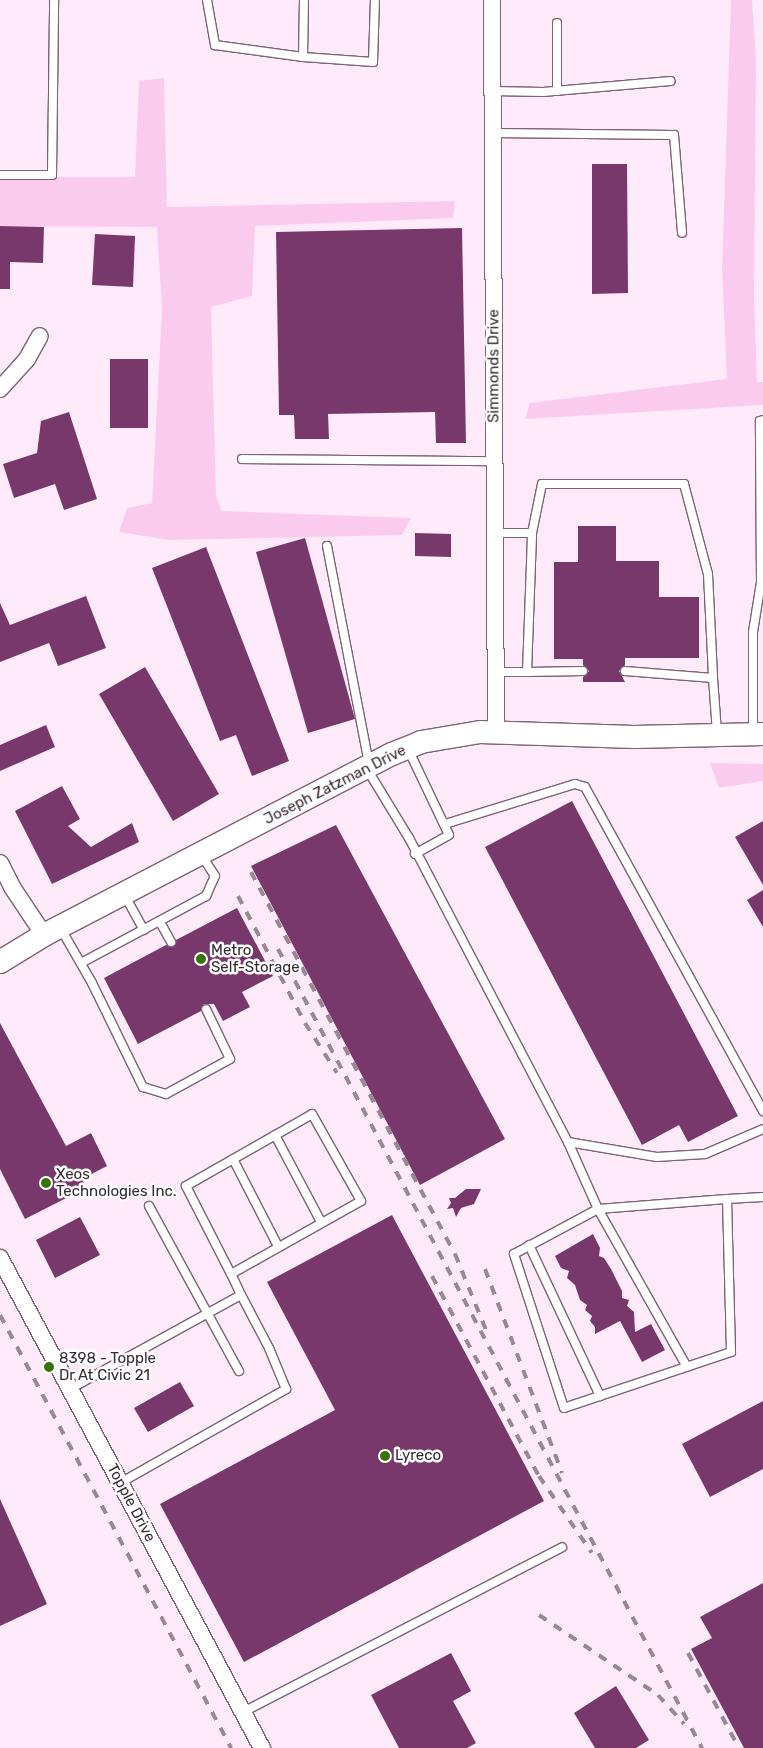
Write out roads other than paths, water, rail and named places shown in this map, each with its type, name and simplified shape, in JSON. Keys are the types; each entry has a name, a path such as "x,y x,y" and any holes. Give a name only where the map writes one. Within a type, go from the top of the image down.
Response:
{"street":[{"name":"Simmonds Drive","path":"492,0 496,733"},
{"path":"0,389 27,359 40,336"},
{"name":"Joseph Zatzman Drive","path":"0,962 52,931 407,747 444,737 496,733 634,737 758,734"},
{"path":"0,863 12,887 52,931"},
{"name":"Topple Drive","path":"0,1258 262,1748"}],"lane":[{"path":"0,175 52,175 54,0"},
{"path":"207,0 215,45 303,57 373,62 375,0"},
{"path":"303,57 304,0"},
{"path":"557,23 557,91"},
{"path":"492,91 557,91 671,81"},
{"path":"493,133 674,135 682,233"},
{"path":"758,734 752,632 761,582 760,422 763,420"},
{"path":"242,459 494,461"},
{"path":"527,672 532,533 542,484 684,484 708,574 717,735"},
{"path":"495,534 532,533"},
{"path":"327,546 368,758 366,769 416,854 568,1142 598,1209 687,1367"},
{"path":"496,672 583,671"},
{"path":"624,671 713,678"},
{"path":"407,747 449,835 416,854"},
{"path":"445,824 575,784 585,787 763,1111"},
{"path":"81,963 206,896 215,876 201,854"},
{"path":"124,894 144,930"},
{"path":"160,922 171,942"},
{"path":"52,931 81,963 142,1087 166,1094 230,1059 206,1009"},
{"path":"120,1483 286,1389 269,1348 241,1295 186,1186 312,1114 361,1201 231,1274"},
{"path":"568,1142 657,1157 705,1154 763,1129"},
{"path":"275,1135 322,1222"},
{"path":"233,1159 278,1246"},
{"path":"726,1199 731,1352 564,1408 514,1254 598,1209 726,1199 763,1197"},
{"path":"149,1206 239,1371"},
{"path":"529,1245 600,1396"},
{"path":"70,1389 241,1295"},
{"path":"243,1712 562,1547"}],"railway":[{"path":"251,872 455,1254 486,1330"},
{"path":"238,896 305,1023 337,1073"},
{"path":"278,949 702,1748"},
{"path":"485,1269 562,1473"},
{"path":"432,1276 539,1476 592,1553"},
{"path":"0,1315 231,1748"},
{"path":"539,1615 658,1695 684,1724"},
{"path":"688,1653 739,1748"}],"place":[{"name":"Metro Self-Storage","path":"201,959"},
{"name":"Xeos Technologies Inc.","path":"46,1183"},
{"name":"8398 - Topple Dr At Civic 21","path":"49,1367"},
{"name":"Lyreco","path":"385,1456"}]}
